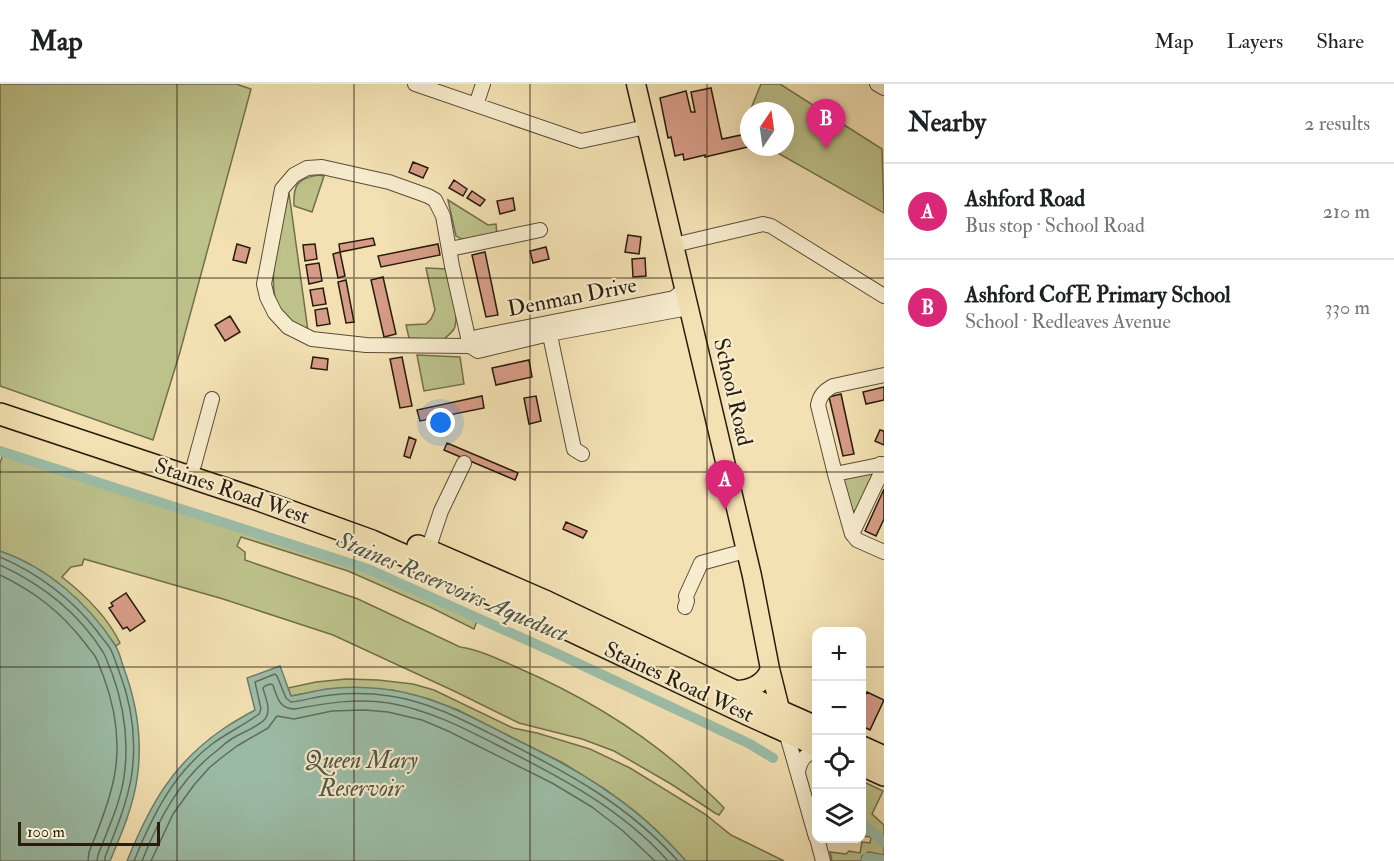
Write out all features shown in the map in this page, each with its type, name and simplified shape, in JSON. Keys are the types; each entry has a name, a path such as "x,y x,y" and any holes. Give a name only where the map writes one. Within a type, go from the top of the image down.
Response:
{"highway":[{"name":"Staines Road West","path":"0,401 318,507 428,550 575,615 732,690 812,725"},
{"name":"Staines Road West","path":"0,414 243,494 372,541 544,618 812,743"},
{"path":"866,749 884,757"},
{"path":"866,767 884,775"}],"main road":[{"name":"School Road","path":"636,84 754,585 770,669 786,732"},
{"path":"732,690 752,688 766,677 770,669"}],"street":[{"path":"415,84 581,141 646,127"},
{"path":"476,105 483,84"},
{"path":"878,84 884,88"},
{"name":"Denman Drive","path":"470,346 443,216 435,200 389,182 322,167 307,168 294,176 282,189 264,284 267,297 275,313 288,327 312,339 366,345 470,346 478,351 548,329 674,298 684,290"},
{"path":"674,245 762,224 771,226 884,296"},
{"path":"450,249 540,230"},
{"name":"Denman Drive","path":"548,329 688,308"},
{"path":"548,329 574,449 582,454"},
{"path":"884,375 833,386 825,390 819,398 818,405 852,534 857,540 884,552"},
{"path":"194,465 212,399"},
{"path":"428,550 441,512 464,463"},
{"path":"835,474 882,464 881,473 852,534"},
{"path":"685,606 686,597 701,563 746,551"},
{"path":"786,732 812,821"},
{"path":"798,772 804,756 812,752"},
{"path":"818,843 823,861"}],"green space":[{"path":"0,84 236,84 251,89 180,352 153,440 0,386"},
{"path":"761,84 780,84 882,149 884,213 783,156 794,156 794,102 754,102"},
{"path":"324,176 312,212 294,206 294,193 298,184 306,178"},
{"path":"289,193 308,331 285,315 279,307 273,283 276,251"},
{"path":"448,200 488,225 496,224 497,234 471,240 456,236"},
{"path":"426,268 448,269 456,324 453,331 443,340 409,338 406,325 426,324 435,310"},
{"path":"417,355 460,357 464,384 424,391"},
{"path":"3,454 365,571 477,621 474,629 348,571 241,537 237,546 245,552 245,560 358,599 460,647 496,658 587,702 653,745 724,808 719,815 614,751 582,739 519,723 333,635 223,599 84,559 82,565 71,567 62,577 102,615 120,643 116,646 76,598 0,551 0,463"},
{"path":"870,471 873,474 856,511 849,510 842,484 845,476"},
{"path":"346,679 413,684 434,690 513,728 590,749 630,768 705,814 731,835 784,861 686,861 637,813 605,789 563,763 458,710 429,699 392,690 329,689 291,696 288,688"},
{"path":"866,783 883,791 872,814 884,825 884,837 866,822"},
{"path":"866,830 884,845 884,855 869,852 862,856 861,861 832,861 830,852 860,853 862,843 870,843 871,837 866,836"}],"water":[{"path":"0,551 34,567 65,588 92,615 120,655 138,722 139,764 130,810 110,861 0,861"},
{"name":"Queen Mary Reservoir","path":"280,666 291,696 335,688 359,687 406,693 450,707 592,781 637,813 686,861 127,861 154,804 176,771 205,742 255,710 247,678"}],"building":[{"path":"711,88 722,139 740,135 740,149 684,160 683,154 675,156 671,137 668,138 660,98 686,91 691,112 695,112 691,92"},
{"path":"413,162 428,168 423,178 409,172"},
{"path":"454,180 467,189 463,196 449,188"},
{"path":"472,191 485,200 480,206 467,198"},
{"path":"513,198 515,210 500,214 497,201"},
{"path":"628,235 641,237 639,254 625,252"},
{"path":"373,238 375,245 340,252 339,244"},
{"path":"237,244 250,248 246,263 233,260"},
{"path":"315,244 317,259 305,261 303,245"},
{"path":"438,244 440,255 381,267 378,256"},
{"path":"546,247 549,259 533,263 530,251"},
{"path":"340,252 345,276 338,278 333,254"},
{"path":"485,252 498,315 486,317 472,255"},
{"path":"645,258 646,276 633,277 632,259"},
{"path":"319,263 322,281 309,284 306,265"},
{"path":"383,277 396,334 384,337 371,280"},
{"path":"346,280 354,322 346,323 338,282"},
{"path":"323,288 326,304 313,306 310,290"},
{"path":"327,308 330,324 317,326 315,310"},
{"path":"230,316 240,332 225,341 215,325"},
{"path":"313,357 328,359 327,370 311,368"},
{"path":"402,357 412,406 400,408 390,359"},
{"path":"529,360 532,377 496,385 492,368"},
{"path":"884,387 884,400 866,404 863,392"},
{"path":"841,394 854,454 843,456 829,397"},
{"path":"482,396 484,408 420,421 417,410"},
{"path":"536,396 541,421 529,424 524,398"},
{"path":"880,430 884,431 884,445 875,441"},
{"path":"409,437 416,440 410,458 404,456"},
{"path":"447,443 518,473 515,480 444,450"},
{"path":"884,489 884,519 876,536 865,531"},
{"path":"566,522 587,531 583,538 563,529"},
{"path":"126,593 145,621 130,631 127,627 123,629 109,608 113,606 111,603"},
{"path":"867,692 884,700 870,730 866,728"}],"waterway":[{"name":"Staines Reservoirs Aqueduct","path":"0,451 368,569 558,654 750,744 773,758"},
{"name":"Staines Reservoirs Aqueduct","path":"866,827 884,842"},
{"path":"866,861 867,858 884,860"}],"place":[{"name":"Ashford CofE Primary School","path":"826,149"},
{"name":"Ashford Road","path":"725,510"}]}
